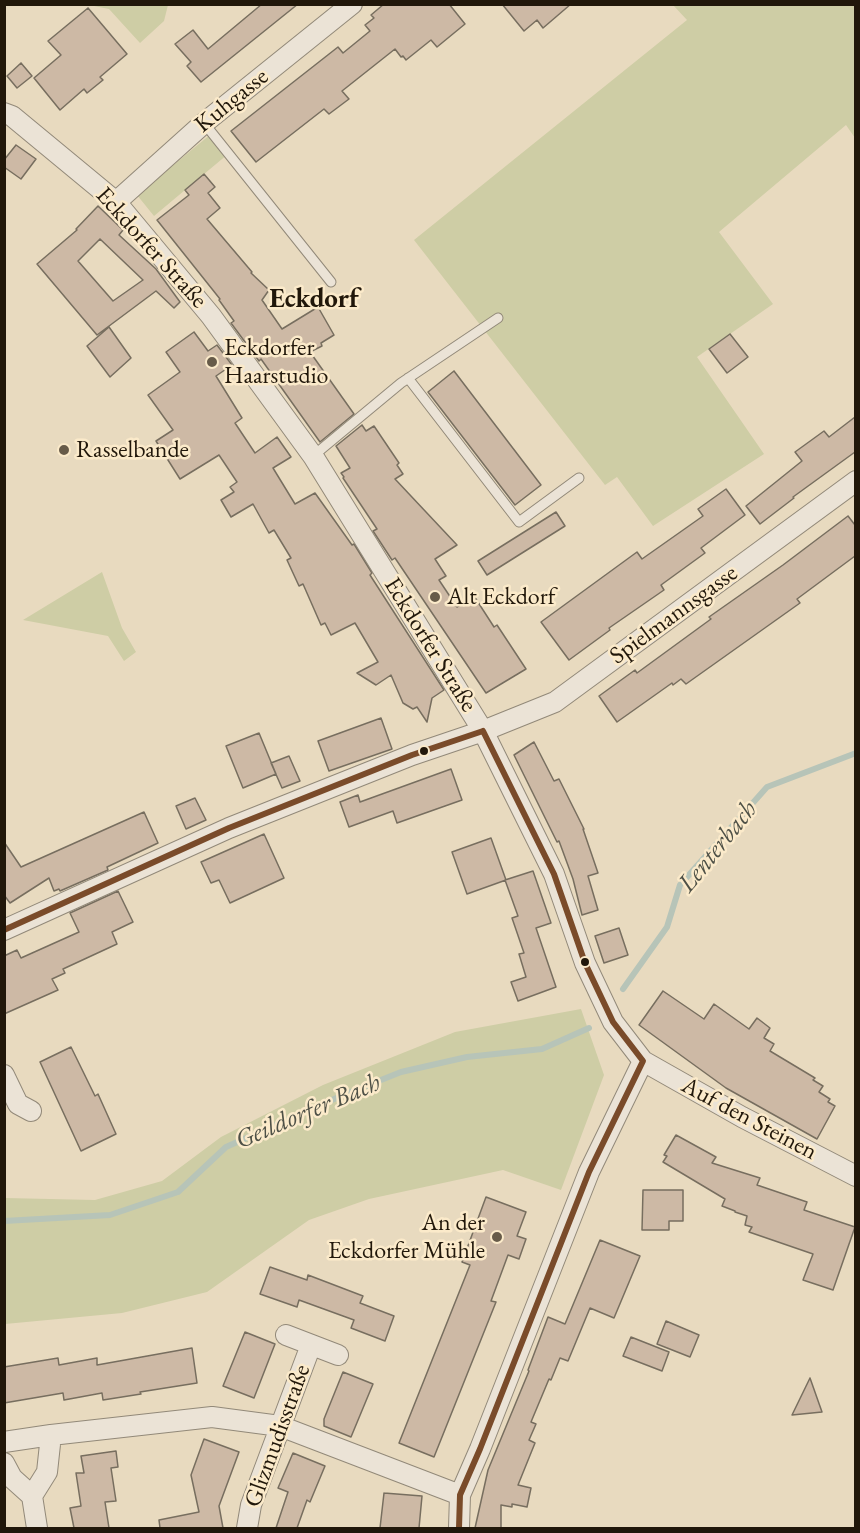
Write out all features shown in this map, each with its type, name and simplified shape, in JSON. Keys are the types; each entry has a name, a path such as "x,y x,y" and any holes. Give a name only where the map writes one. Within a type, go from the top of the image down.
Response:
{"street":[{"name":"Kuhgasse","path":"116,202 204,123 352,4"},
{"name":"Eckdorfer Straße","path":"4,113 12,116 116,202 211,316 313,456 483,730 554,874 585,963 613,1022 644,1061"},
{"name":"Spielmannsgasse","path":"4,930 229,828 412,755 555,702 855,482"},
{"name":"Auf den Steinen","path":"644,1061 742,1117 855,1176"},
{"path":"459,1528 460,1495 589,1172 644,1061"},
{"path":"4,1075 18,1104 31,1111"},
{"name":"Glizmudisstraße","path":"286,1335 338,1355"},
{"name":"Glizmudisstraße","path":"247,1528 251,1504 311,1345"},
{"path":"4,1442 212,1417 280,1426 460,1495"},
{"path":"32,1496 46,1472 51,1435"},
{"path":"4,1462 12,1478 32,1496 37,1528"}],"lane":[{"path":"204,123 331,282"},
{"path":"313,456 400,383 498,318"},
{"path":"408,378 519,522 579,478"}],"green space":[{"path":"89,5 168,5 164,21 140,43 109,9"},
{"path":"673,5 855,5 855,138 846,125 719,232 773,304 697,357 764,454 653,526 617,477 605,485 414,240 687,20"},
{"path":"211,134 228,154 154,216 137,195"},
{"path":"102,572 122,628 136,652 124,661 108,636 23,620"},
{"path":"581,1009 604,1075 561,1190 503,1170 369,1199 309,1220 207,1292 122,1313 5,1324 5,1198 95,1200 162,1181 221,1137 323,1085 455,1032"}],"building":[{"path":"262,4 298,4 201,82 187,66 191,62 175,44 193,30 208,49"},
{"path":"384,4 449,4 465,24 437,47 431,40 406,60 395,49 342,91 349,99 329,114 324,109 256,162 231,131 338,47 343,53 370,31 365,25 374,18 371,15"},
{"path":"502,4 571,4 543,28 537,20 524,31"},
{"path":"88,8 127,54 100,77 103,80 87,93 84,89 60,110 34,78 61,55 48,41"},
{"path":"21,63 32,76 17,88 7,76"},
{"path":"16,145 36,159 21,179 4,167 4,160"},
{"path":"204,174 215,187 208,193 220,208 207,219 251,273 269,290 262,300 282,329 318,307 334,335 321,343 322,346 310,352 354,414 320,442 261,359 259,361 231,323 234,321 220,299 157,220 189,195 185,190"},
{"path":"98,206 123,230 119,235 156,269 180,302 174,308 156,291 97,335 37,264","holes":["100,239 143,280 113,301 78,261"]},
{"path":"109,327 131,358 110,377 87,346"},
{"path":"194,332 208,351 217,345 232,365 216,376 242,418 235,423 255,453 277,437 291,457 273,468 295,504 315,493 352,545 354,544 372,573 370,575 444,690 432,698 427,722 417,707 413,709 403,703 391,675 376,685 357,673 378,662 355,623 331,635 325,623 321,625 303,584 299,586 287,560 291,558 274,530 269,533 253,504 231,517 221,500 234,492 230,487 237,482 219,455 180,479 156,441 173,430 148,395 180,372 166,352"},
{"path":"730,334 748,357 727,373 709,349"},
{"path":"454,371 541,485 515,505 428,392"},
{"path":"855,417 855,452 760,524 746,506 802,461 795,452 824,431 829,437"},
{"path":"362,425 366,431 374,426 399,463 397,465 403,474 395,479 457,545 435,559 446,576 439,580 457,607 474,596 494,627 497,625 526,669 486,693 395,558 392,560 373,531 377,529 343,478 341,473 350,468 336,446"},
{"path":"726,489 745,515 701,548 705,553 661,585 664,590 609,628 610,630 569,660 541,622 637,552 642,559 703,516 698,509"},
{"path":"556,512 565,526 487,575 478,561"},
{"path":"848,516 855,525 855,556 797,599 800,603 686,684 681,679 673,685 672,683 617,722 599,696 635,670 637,673 711,619 709,617"},
{"path":"381,718 392,749 329,771 318,741"},
{"path":"259,733 276,774 243,788 226,746"},
{"path":"534,742 554,781 559,779 584,829 598,873 588,876 598,910 582,915 573,879 559,841 557,842 514,755"},
{"path":"289,756 300,781 282,788 271,763"},
{"path":"451,769 462,800 397,823 393,811 349,827 340,802 358,795 360,802"},
{"path":"195,798 206,820 186,829 176,806"},
{"path":"144,812 158,843 107,867 108,870 60,891 59,889 54,891 49,878 10,903 4,895 4,842 21,867"},
{"path":"264,834 284,878 230,903 219,880 211,883 201,862"},
{"path":"491,838 506,880 467,894 452,852"},
{"path":"533,871 551,923 536,928 556,987 518,1001 511,982 526,977 519,954 524,953 512,918 518,916 505,880"},
{"path":"118,891 133,922 112,932 117,944 63,969 65,973 52,979 58,990 4,1014 4,956 17,950 21,958 79,932 70,913"},
{"path":"619,928 628,955 604,963 595,936"},
{"path":"663,991 704,1019 714,1004 749,1029 757,1018 770,1028 764,1038 774,1044 770,1051 815,1078 813,1080 823,1086 819,1092 830,1099 828,1102 835,1106 817,1139 726,1088 639,1025"},
{"path":"71,1047 95,1096 98,1094 116,1134 81,1151 40,1062"},
{"path":"676,1135 716,1157 712,1163 760,1178 757,1185 807,1202 804,1210 855,1227 833,1290 803,1280 813,1254 749,1232 752,1227 745,1225 747,1216 722,1206 725,1199 663,1162 667,1156 664,1155"},
{"path":"643,1190 683,1190 683,1221 669,1221 669,1230 642,1230"},
{"path":"486,1197 526,1212 517,1236 526,1239 519,1259 508,1255 491,1301 496,1302 434,1457 399,1443 470,1265 462,1262"},
{"path":"600,1240 640,1256 614,1318 590,1308 568,1361 560,1358 551,1380 549,1379 531,1422 536,1424 529,1440 535,1443 518,1485 531,1488 527,1507 512,1504 512,1507 501,1505 501,1528 475,1528 488,1470 529,1371 548,1317 565,1324"},
{"path":"270,1267 307,1280 308,1275 363,1296 360,1303 394,1316 385,1341 351,1328 354,1320 299,1300 297,1307 260,1294"},
{"path":"666,1321 699,1335 690,1357 657,1344"},
{"path":"245,1332 275,1344 254,1398 223,1386"},
{"path":"631,1337 669,1352 662,1371 623,1356"},
{"path":"192,1348 197,1383 103,1400 102,1393 64,1400 63,1393 4,1403 4,1367 58,1358 59,1365 97,1358 97,1365"},
{"path":"343,1372 373,1384 351,1437 324,1426 324,1419"},
{"path":"810,1378 822,1412 792,1415"},
{"path":"204,1439 239,1452 219,1506 223,1528 160,1528 159,1520 199,1512 191,1475"},
{"path":"116,1451 118,1467 111,1468 116,1501 105,1502 109,1528 74,1528 70,1508 81,1506 76,1473 84,1473 81,1456"},
{"path":"293,1453 325,1466 310,1502 307,1500 297,1528 276,1528 288,1492 278,1488"},
{"path":"384,1493 422,1496 419,1528 380,1528"}],"waterway":[{"name":"Lenterbach","path":"623,989 667,927 680,885 767,787 856,753"},
{"name":"Geildorfer Bach","path":"4,1221 110,1215 178,1192 226,1147 401,1072 467,1057 542,1049 589,1028"}],"transit line":[{"path":"4,930 229,828 412,755 483,731"},
{"path":"459,1528 460,1495 589,1172 643,1061 613,1022 585,963 554,874 483,731"}],"place":[{"name":"Eckdorfer Haarstudio","path":"212,362"},
{"name":"Rasselbande","path":"64,450"},
{"name":"Alt Eckdorf","path":"435,597"},
{"name":"An der Eckdorfer Mühle","path":"497,1237"}],"district":[{"name":"Eckdorf","path":"314,300"}]}
